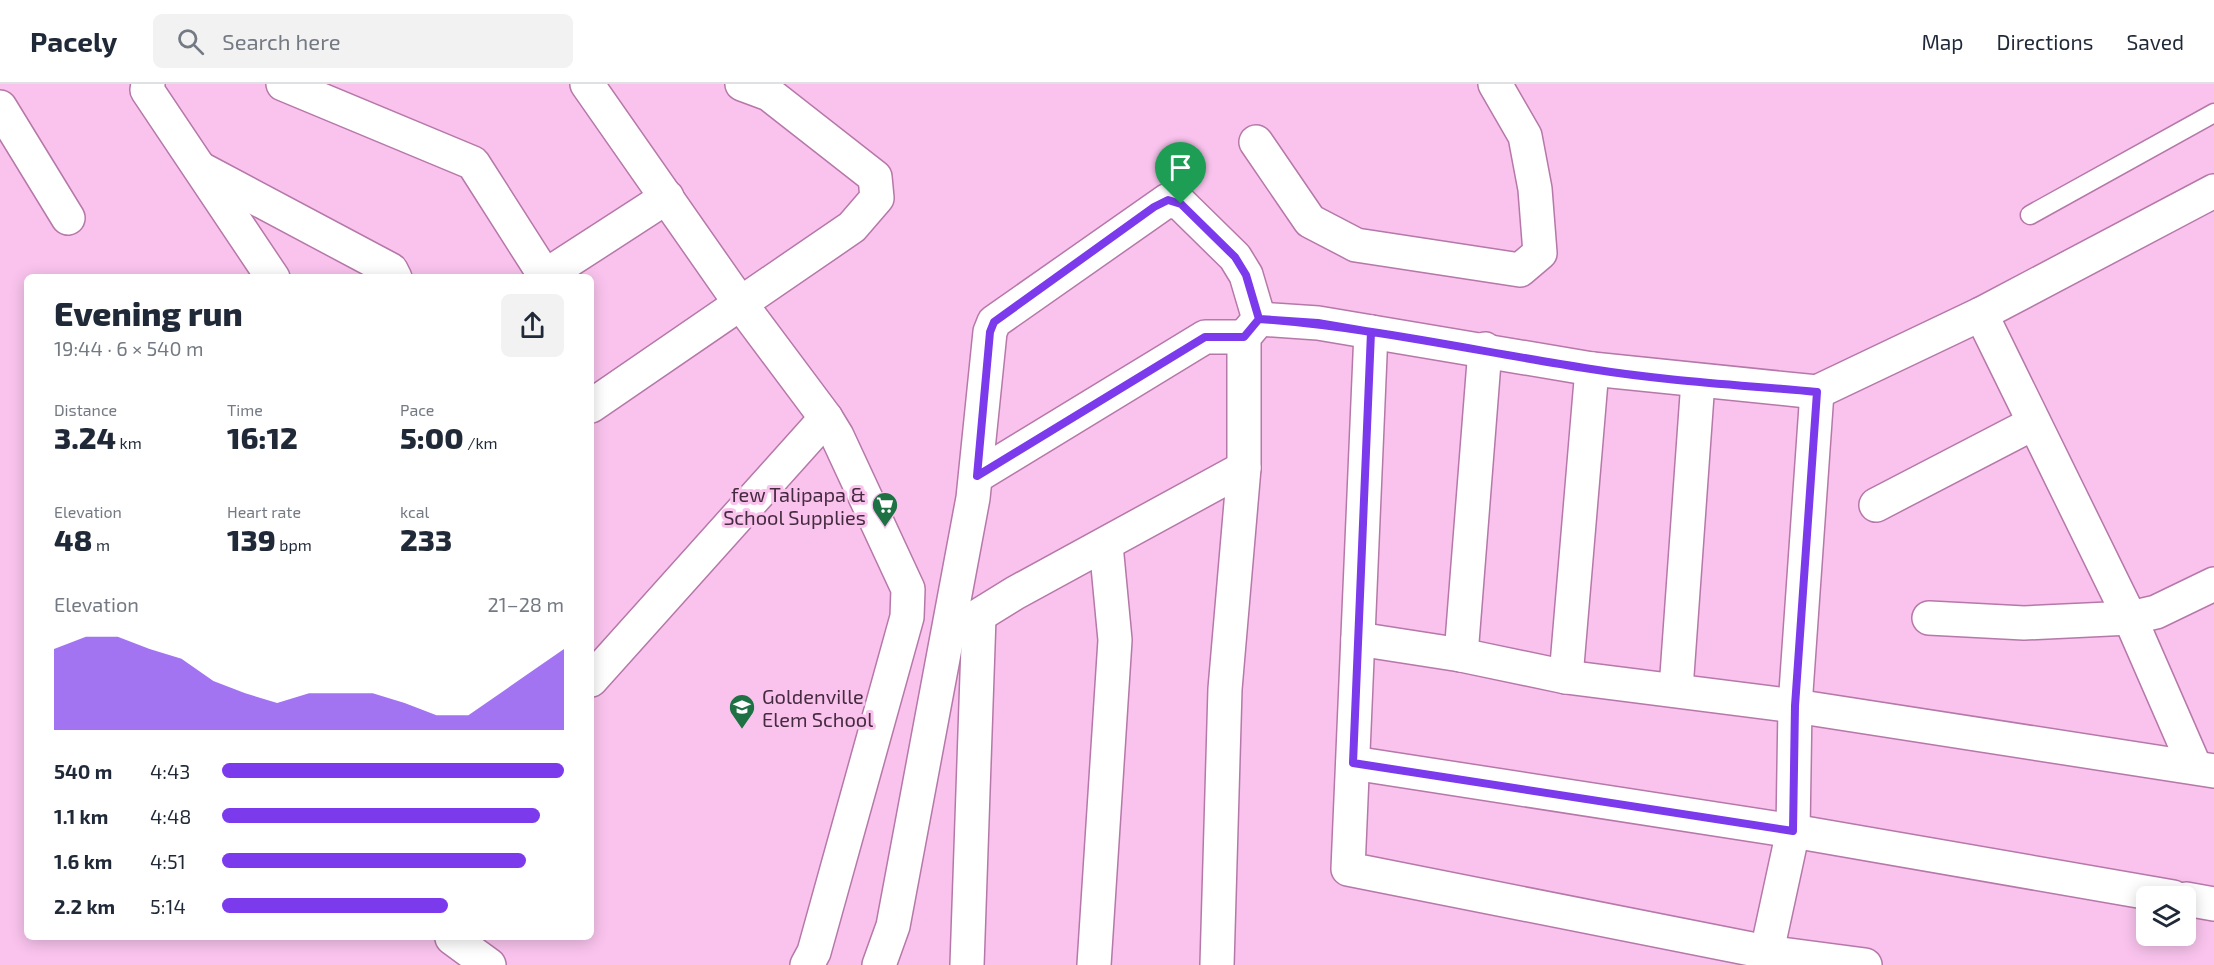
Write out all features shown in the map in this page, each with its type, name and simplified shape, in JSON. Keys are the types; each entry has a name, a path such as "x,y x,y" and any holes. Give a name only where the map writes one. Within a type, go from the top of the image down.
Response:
{"street":[{"path":"0,89 2,84"},
{"path":"148,84 147,90 270,274"},
{"path":"284,84 472,163 541,274"},
{"path":"587,84 740,303 826,418 842,445 908,590 907,616 814,952 807,965"},
{"path":"594,404 852,227 878,198 875,177 769,94 742,84"},
{"path":"1256,142 1310,221 1356,245 1520,270 1540,253 1535,189 1525,136 1495,84"},
{"path":"0,107 68,218"},
{"path":"198,168 391,270 393,274"},
{"path":"977,476 1205,337 1251,328 1318,323 1485,349 1592,369 1817,392 1981,314 2214,191"},
{"path":"548,274 667,197"},
{"path":"879,965 893,926 977,476 990,332 994,322 1154,207 1168,200 1181,204 1235,257 1246,275 1251,328 1244,468 1225,690 1217,965"},
{"path":"1981,314 2204,769"},
{"path":"1371,332 1348,869 1765,958 1865,965"},
{"path":"1461,655 1485,349"},
{"path":"1566,677 1592,369"},
{"path":"1676,690 1698,381"},
{"path":"1765,958 1793,831 1795,706 1817,392"},
{"path":"594,677 826,418"},
{"path":"1876,505 2034,423"},
{"path":"947,634 979,617 1015,593 1244,468"},
{"path":"1094,965 1115,640 1106,545"},
{"path":"1929,618 2024,623 2130,618 2156,612 2214,584"},
{"path":"967,965 979,617"},
{"path":"1358,639 1461,655 1566,677 1795,706 2204,769"},
{"path":"1353,763 1793,831 2136,891"},
{"path":"2196,901 2214,904"},
{"path":"455,940 489,965"}],"lane":[{"path":"2030,215 2214,113"}],"place":[{"name":"few Talipapa & School Supplies","path":"885,528"},
{"name":"Goldenville Elem School","path":"742,730"}],"route":[{"path":"1181,204 1168,200 1154,207 994,322 990,332 977,476 1205,337 1244,337 1259,319 1318,323 1371,332 1353,763 1793,831 1795,706 1817,392 1592,369 1485,349 1318,323 1259,319 1246,275 1235,257 1181,204"}]}
